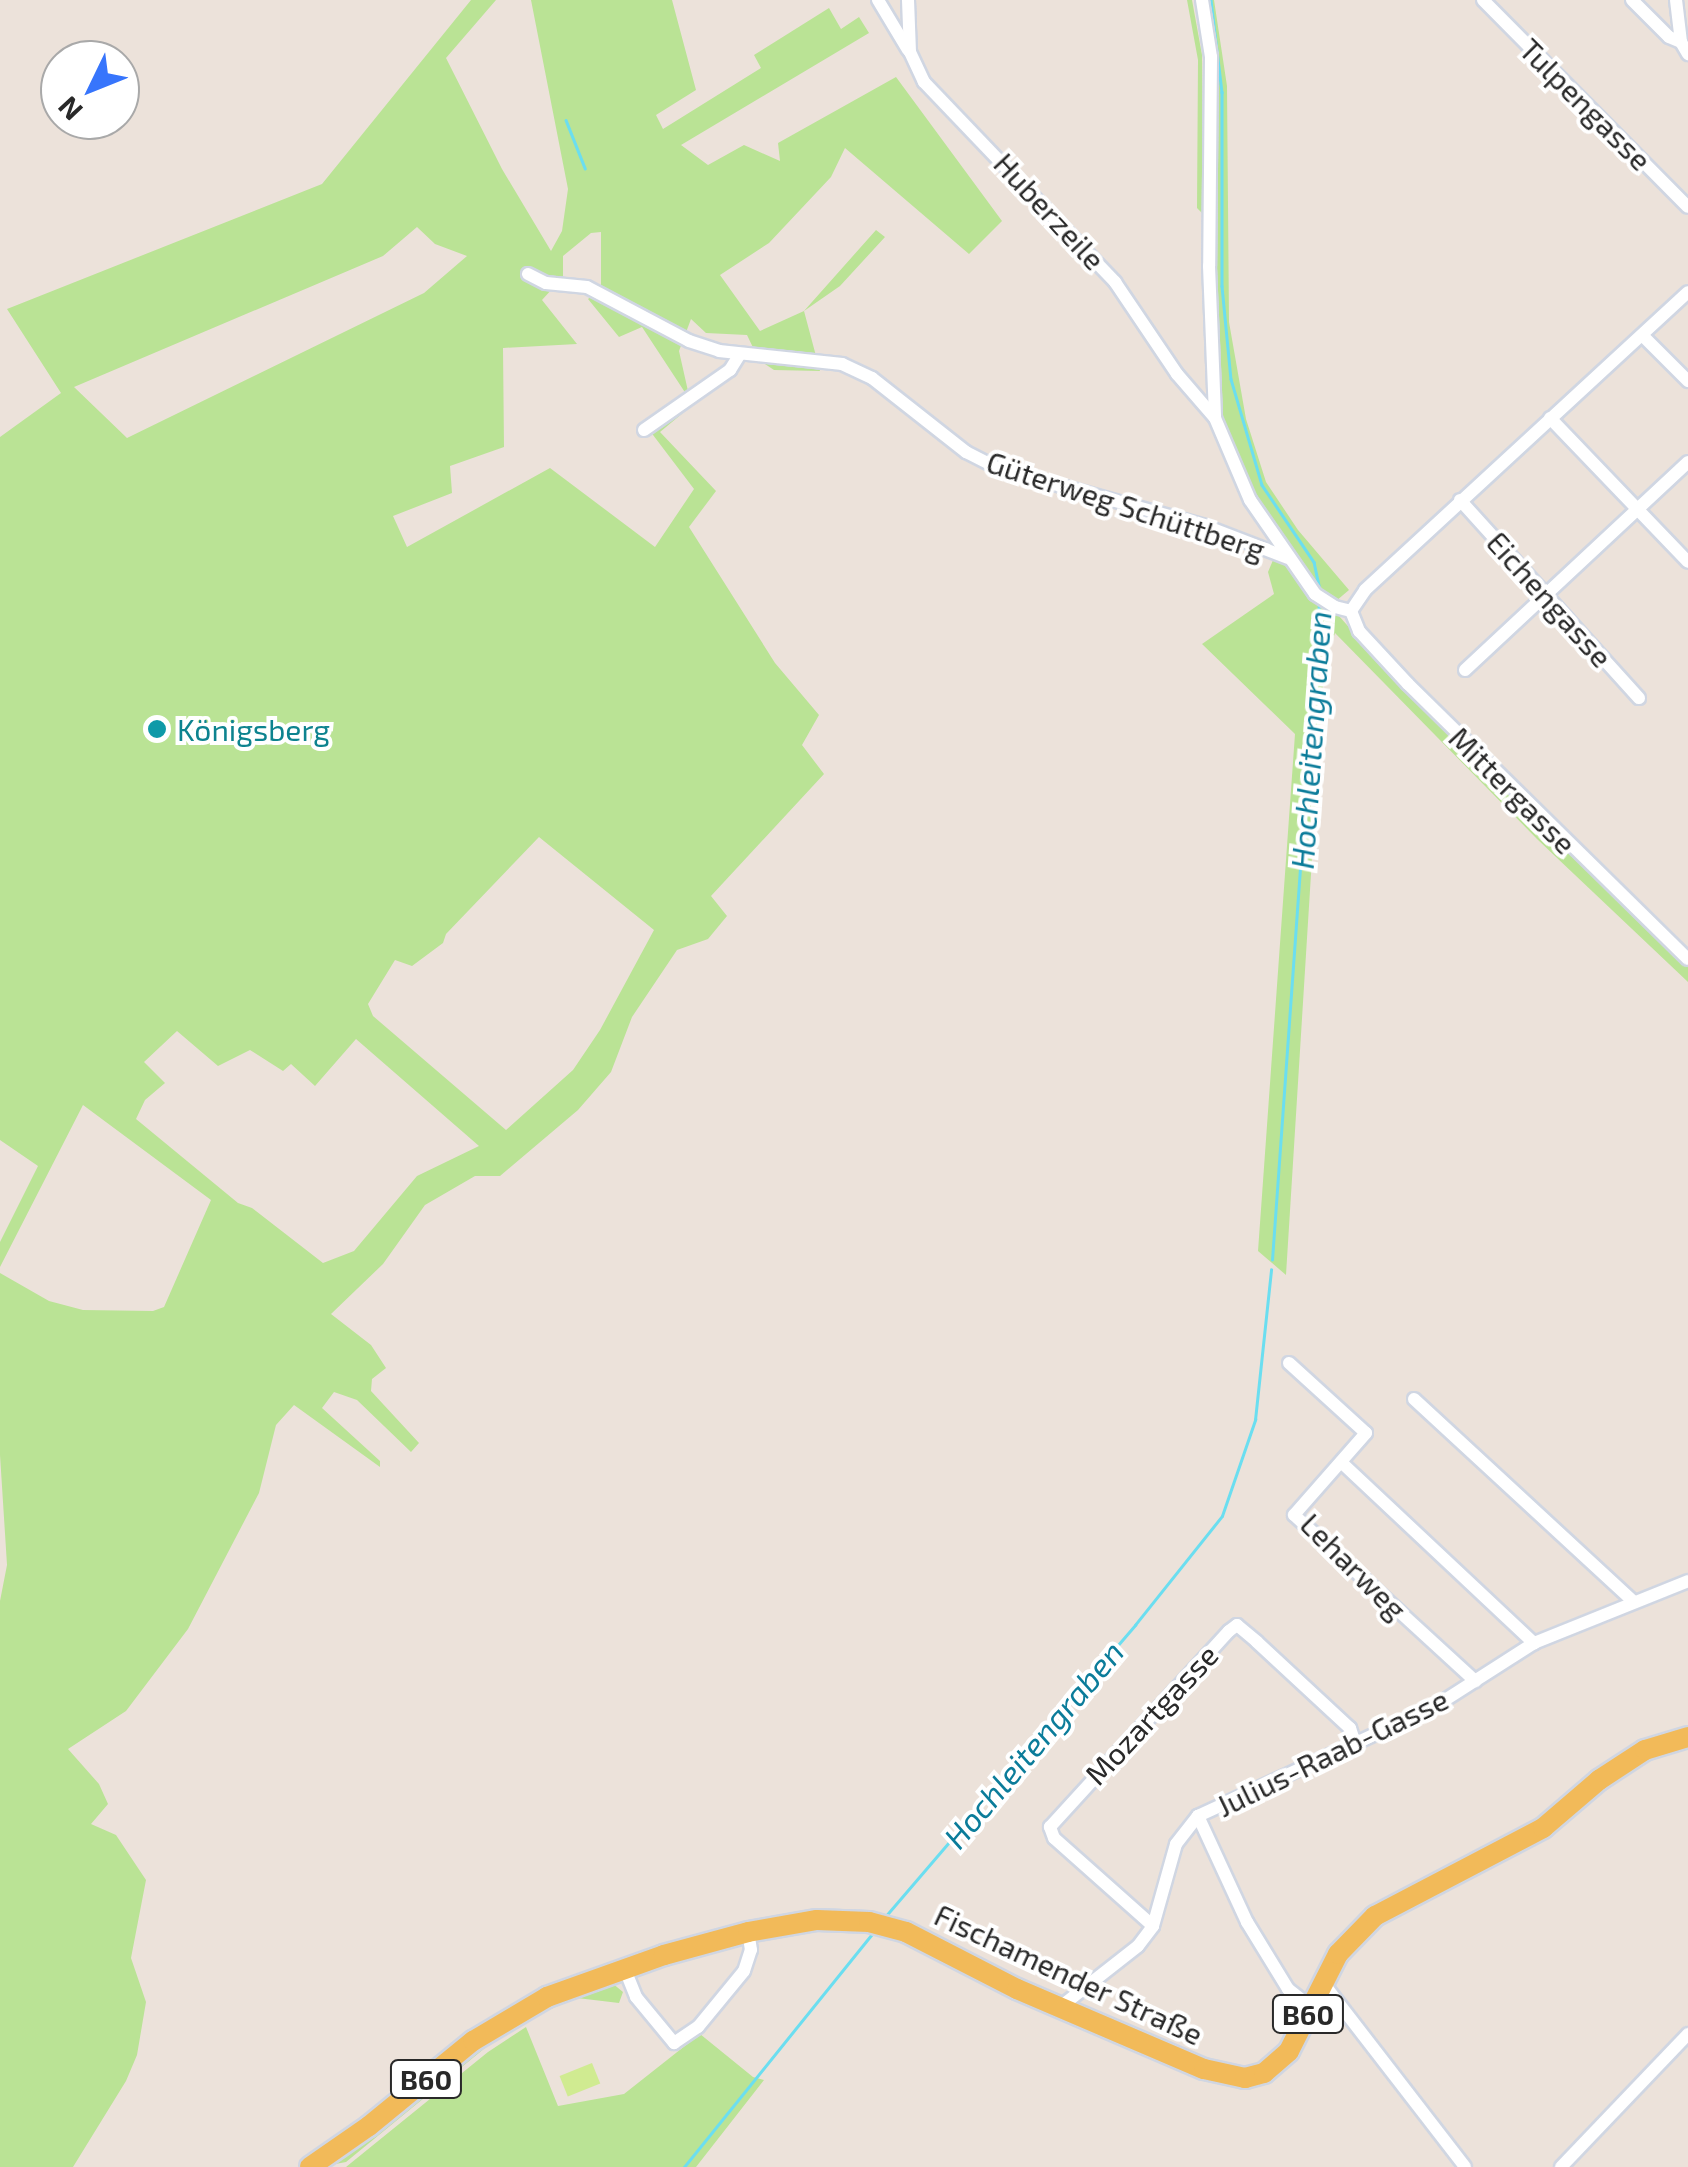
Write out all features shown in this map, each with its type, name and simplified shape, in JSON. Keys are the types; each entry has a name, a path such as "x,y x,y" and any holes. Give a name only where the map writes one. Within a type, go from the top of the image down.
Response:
{"main road":[{"name":"Fischamender Straße","path":"310,2167 370,2126 506,2018 624,1966 748,1932 817,1920 881,1925 929,1942 1060,2008 1204,2069 1245,2078 1277,2065 1338,1954 1375,1916 1543,1828 1617,1766 1645,1750 1688,1737"}],"street":[{"path":"878,0 910,52"},
{"name":"Huberzeile","path":"908,0 910,52 924,82 1018,176 1115,282 1177,374 1215,418"},
{"path":"1202,0 1211,56 1209,266 1215,418 1250,500 1320,598 1351,612 1365,590 1688,292"},
{"name":"Tulpengasse","path":"1483,0 1688,207"},
{"path":"1632,0 1684,48"},
{"path":"1676,0 1684,48"},
{"name":"Güterweg Schüttberg","path":"528,274 546,283 587,287 689,342 740,354 842,364 872,378 966,452 1000,469 1249,541 1290,559"},
{"path":"1642,336 1688,381"},
{"path":"644,430 730,370 740,354"},
{"path":"1550,418 1688,562"},
{"path":"1465,670 1688,462"},
{"name":"Eichengasse","path":"1460,500 1639,698"},
{"path":"1249,541 1270,530"},
{"name":"Mittergasse","path":"1351,612 1360,630 1408,684 1688,959"},
{"name":"Leharweg","path":"1289,1363 1366,1433 1294,1515 1475,1681"},
{"path":"1414,1399 1633,1601"},
{"path":"1341,1462 1534,1643"},
{"name":"Julius-Raab-Gasse","path":"1060,2008 1138,1946 1153,1926 1176,1844 1198,1816 1434,1707 1534,1643 1688,1582"},
{"name":"Mozartgasse","path":"1153,1926 1054,1838 1050,1827 1229,1630 1237,1625 1257,1642 1350,1728 1356,1746"},
{"path":"1198,1816 1247,1922 1288,1989 1311,2008"},
{"path":"624,1966 636,1997 674,2043 698,2027 744,1970 751,1950 748,1932"},
{"path":"1323,1983 1465,2167"},
{"path":"1561,2167 1688,2034"}],"green space":[{"path":"471,0 496,0 446,58 502,169 551,251 562,231 568,189 531,0 672,0 696,90 656,115 663,129 761,68 754,55 829,8 841,29 859,17 869,33 681,145 708,165 744,145 780,161 778,143 896,77 1002,221 969,254 845,148 831,177 769,243 720,275 760,331 804,311 820,371 774,370 759,360 747,335 706,333 691,319 679,351 690,400 713,388 660,432 716,491 689,527 775,663 819,715 802,745 824,774 711,896 727,916 708,939 677,950 632,1017 611,1072 578,1110 500,1176 475,1176 425,1205 383,1264 331,1314 371,1345 386,1368 372,1379 371,1391 419,1443 411,1452 357,1400 334,1392 322,1408 380,1461 380,1467 294,1405 276,1425 259,1493 188,1629 126,1711 68,1749 99,1784 108,1804 91,1824 116,1835 146,1880 131,1958 146,2002 137,2055 126,2081 73,2167 0,2167 0,1601 7,1565 0,1455 0,1273 49,1301 83,1310 153,1311 164,1307 211,1200 83,1105 0,1267 0,1242 38,1166 0,1140 0,437 61,393 7,309 322,184","holes":["417,227 435,244 467,256 424,293 127,438 74,387 383,256","601,232 601,288 588,299 619,337 642,327 690,400 650,431 694,489 655,547 550,468 407,547 393,516 452,493 450,466 504,447 503,348 577,344 542,300 563,277 563,256 591,233","539,837 654,930 600,1030 573,1070 506,1130 373,1016 368,1004 395,960 412,966 443,943 446,934","177,1031 218,1066 250,1050 283,1071 291,1064 315,1086 356,1039 479,1146 417,1176 354,1251 323,1263 252,1208 238,1203 136,1119 145,1100 165,1083 144,1062"]},
{"path":"1187,0 1192,0 1202,55 1203,214 1197,208 1198,60"},
{"path":"1207,0 1214,0 1227,86 1229,322 1246,419 1266,482 1298,530 1349,590 1336,601 1339,616 1370,651 1459,745 1469,739 1688,952 1688,982 1537,839 1335,633 1324,666 1286,1275 1258,1251 1295,734 1202,644 1274,594 1268,572 1282,539 1259,505 1221,413"},
{"path":"876,230 885,237 840,286 804,311"},
{"path":"612,1983 623,1992 619,2003 577,1998 532,2017 491,2043 346,2162 320,2167 456,2062 540,2006"},
{"path":"526,2027 558,2106 624,2094 700,2034 753,2077 764,2080 696,2167 346,2167 488,2052"},
{"path":"592,2063 600,2083 568,2097 560,2076"}],"waterway":[{"name":"Hochleitengraben","path":"1211,0 1222,92 1222,286 1231,379 1262,485 1314,562 1320,590"},
{"path":"566,120 585,168"},
{"name":"Hochleitengraben","path":"1272,1260 1319,603"},
{"name":"Hochleitengraben","path":"884,1918 1135,1625 1222,1516 1255,1420 1271,1270"},
{"name":"Hochleitengraben","path":"684,2167 873,1933"}],"place":[{"name":"Königsberg","path":"157,729"}]}
